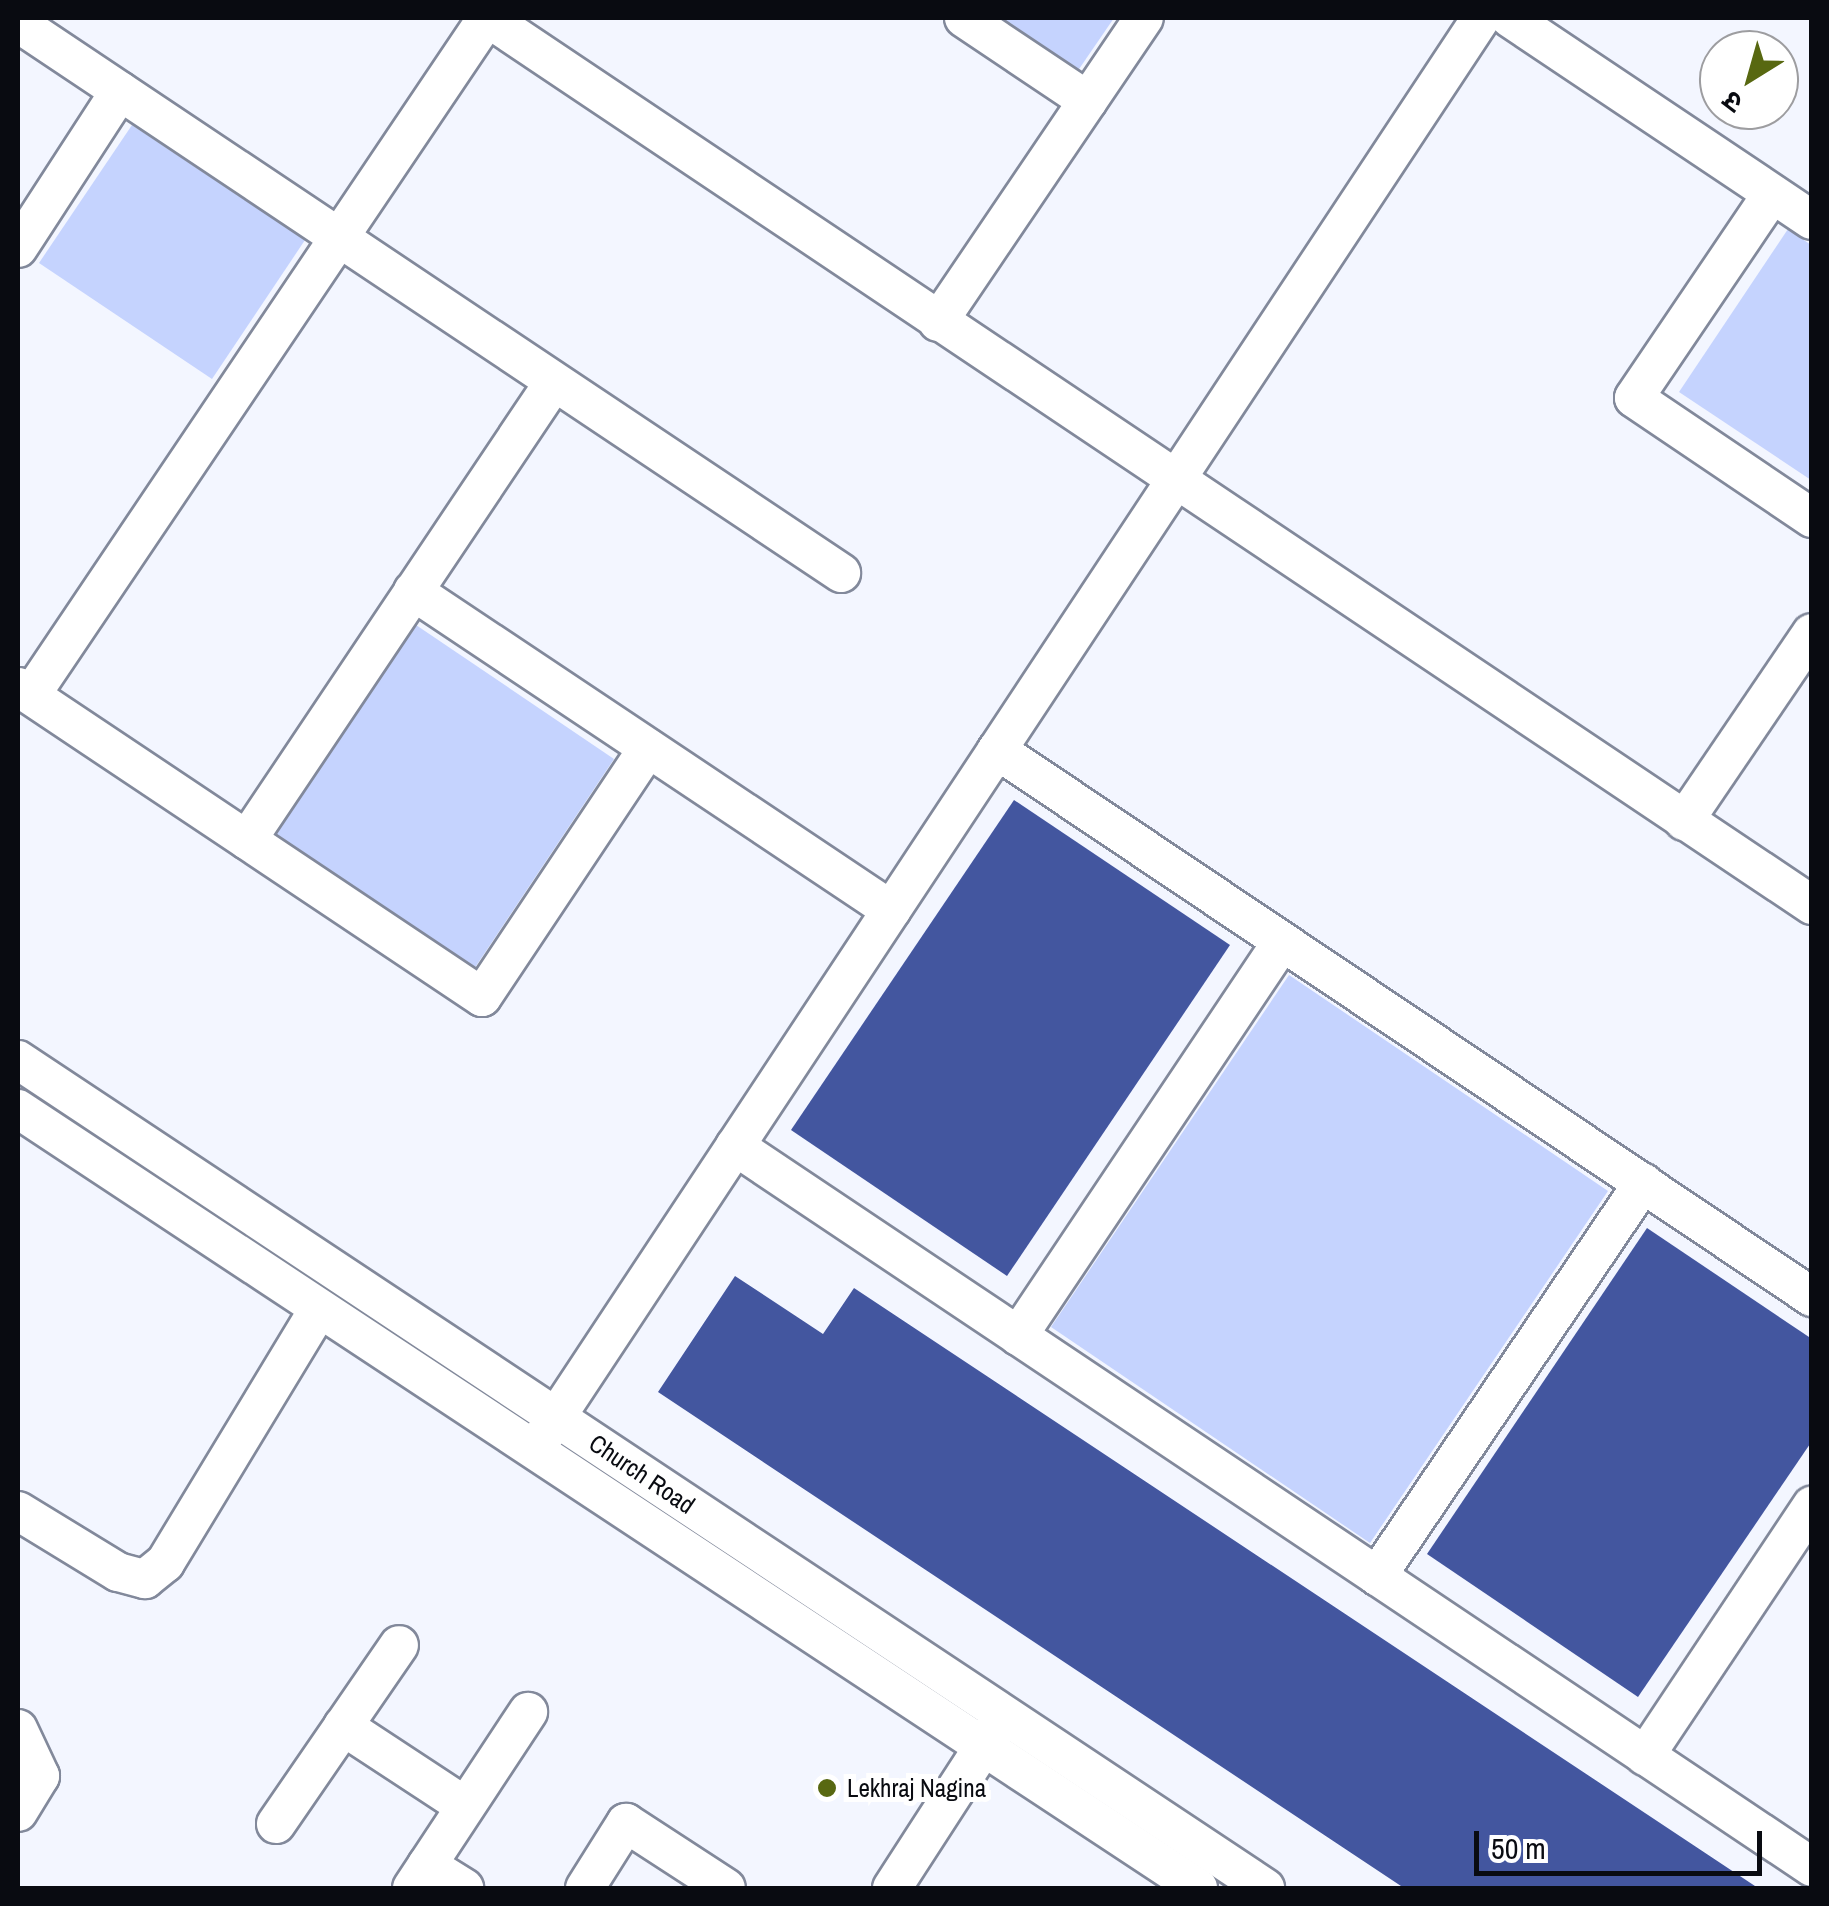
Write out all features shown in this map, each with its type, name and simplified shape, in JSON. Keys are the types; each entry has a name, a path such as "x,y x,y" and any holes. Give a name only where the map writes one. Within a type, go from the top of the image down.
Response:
{"street":[{"path":"648,748 482,997 24,691 488,18 1812,906"},
{"path":"964,18 1088,101"},
{"path":"938,322 1144,18"},
{"path":"534,1449 1481,18"},
{"path":"1510,18 1812,220"},
{"path":"18,23 841,574"},
{"path":"18,248 120,92"},
{"path":"1772,194 1634,398 1812,518"},
{"path":"247,840 554,382"},
{"path":"414,591 891,910"},
{"path":"1684,821 1812,633"},
{"path":"996,750 1812,1296"},
{"path":"1018,1336 1282,942"},
{"name":"Church Road","path":"18,1060 1265,1888"},
{"name":"Church Road","path":"18,1109 1198,1888"},
{"path":"735,1146 1812,1867"},
{"path":"1376,1576 1643,1183"},
{"path":"25,1525 118,1572 146,1579 164,1563 319,1309"},
{"path":"1645,1756 1812,1506"},
{"path":"276,1824 399,1645"},
{"path":"464,1888 420,1877 528,1712"},
{"path":"892,1888 1004,1715"},
{"path":"343,1726 465,1806"},
{"path":"18,1729 40,1776 18,1812"},
{"path":"585,1888 626,1823 715,1886"}],"shaded area":[{"path":"999,18 1114,18 1077,72"},
{"path":"132,125 305,240 212,379 39,263"},
{"path":"1788,229 1811,245 1811,480 1679,392"},
{"path":"416,625 614,759 474,969 275,836"},
{"path":"1289,975 1608,1191 1370,1543 1051,1327"}],"building":[{"path":"1014,800 1230,945 1007,1276 791,1130"},
{"path":"1647,1228 1812,1339 1812,1441 1638,1697 1427,1554"},
{"path":"735,1276 823,1334 854,1288 1758,1888 1404,1888 658,1392"}],"place":[{"name":"Lekhraj Nagina","path":"827,1788"}]}
